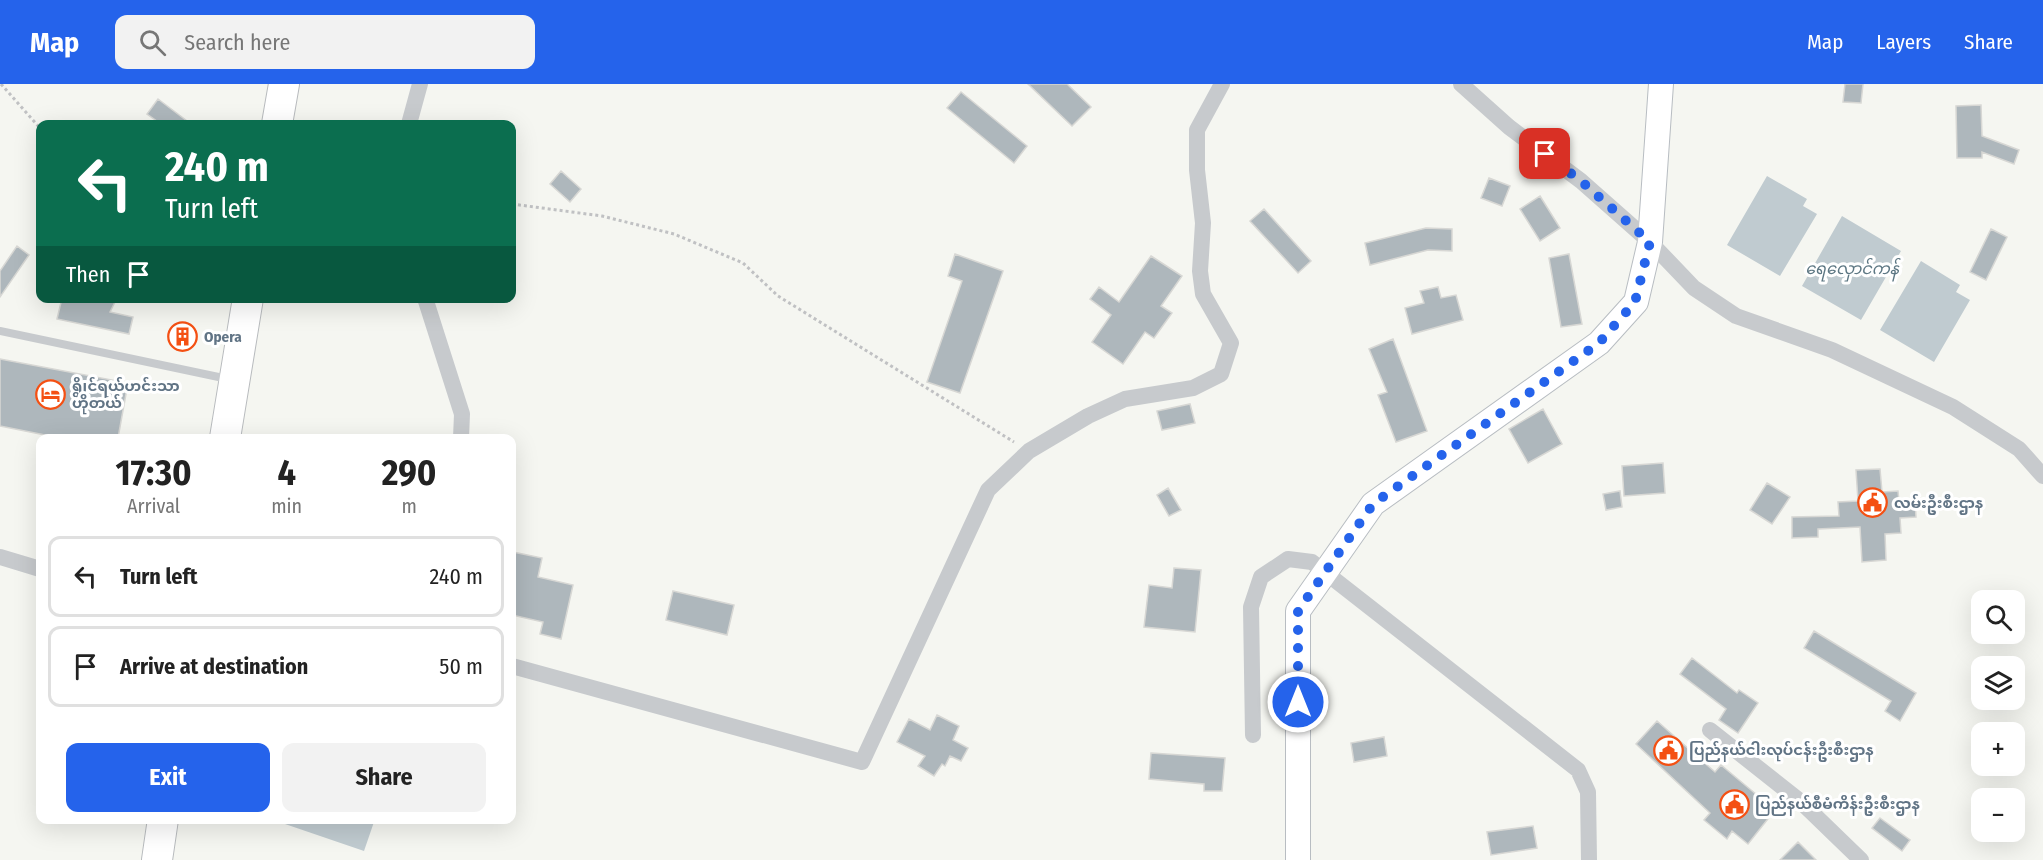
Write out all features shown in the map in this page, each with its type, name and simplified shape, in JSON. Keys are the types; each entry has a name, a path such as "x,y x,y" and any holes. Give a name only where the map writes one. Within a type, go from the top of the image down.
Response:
{"highway":[{"path":"278,120 284,84"},
{"path":"226,434 247,303"},
{"path":"157,860 162,824"}],"street":[{"path":"410,120 420,84"},
{"path":"516,667 862,762 988,490 1029,451 1088,416 1125,399 1192,388 1221,374 1231,343 1203,294 1200,271 1203,223 1197,170 1197,130 1222,84"},
{"path":"1461,84 1509,127 1581,181 1650,242 1694,288 1736,316 1832,350 1953,407 2019,449 2043,476"},
{"path":"1298,860 1298,611 1373,504 1599,343 1635,302 1650,242 1661,84"},
{"path":"427,303 462,414 462,434"},
{"path":"0,557 36,568"},
{"path":"1253,735 1251,607 1261,577 1288,559 1312,562 1578,770 1588,792 1588,860"},
{"path":"1710,730 1800,801 1861,860"}],"lane":[{"path":"0,331 235,380"}],"path":[{"path":"1,84 36,123"},
{"path":"516,205 602,216 674,234 743,263 778,296 1029,451"}],"water":[{"name":"ရေလှောင်ကန်","path":"1767,176 1807,199 1803,206 1817,214 1780,276 1727,245"},
{"name":"ရေလှောင်ကန်","path":"1842,216 1901,251 1861,320 1802,286"},
{"name":"ရေလှောင်ကန်","path":"1921,261 1960,285 1956,292 1970,300 1934,362 1880,330"},
{"path":"285,824 373,824 364,851"}],"building":[{"path":"1028,84 1067,84 1091,107 1072,126"},
{"path":"1845,84 1863,84 1861,103 1843,102"},
{"path":"961,92 1027,146 1014,163 947,108"},
{"path":"158,99 186,120 155,120 147,114"},
{"path":"1981,105 1982,136 2019,150 2014,164 1982,152 1982,158 1957,158 1956,106"},
{"path":"561,171 581,189 570,202 550,184"},
{"path":"1489,178 1510,186 1502,206 1481,198"},
{"path":"1540,196 1560,228 1540,241 1520,209"},
{"path":"1264,209 1311,261 1298,273 1250,221"},
{"path":"1426,228 1452,229 1452,251 1428,250 1370,265 1365,243"},
{"path":"1991,229 2007,237 1986,280 1970,272"},
{"path":"17,246 29,255 0,297 0,271"},
{"path":"955,254 1003,271 960,393 927,382 962,281 948,276"},
{"path":"1569,254 1582,324 1561,327 1549,258"},
{"path":"1151,256 1182,276 1161,306 1172,313 1154,338 1145,332 1123,364 1092,342 1111,315 1090,299 1099,287 1119,302"},
{"path":"1438,287 1441,298 1456,295 1463,320 1412,334 1405,308 1424,303 1420,291"},
{"path":"61,303 114,303 110,312 133,317 129,334 57,319"},
{"path":"1393,339 1427,431 1396,442 1378,395 1387,392 1369,349"},
{"path":"0,359 128,383 119,434 40,434 0,426"},
{"path":"1190,404 1195,423 1162,430 1157,411"},
{"path":"1543,409 1562,444 1528,463 1509,429"},
{"path":"1663,463 1665,493 1624,496 1622,466"},
{"path":"1880,469 1882,492 1898,491 1899,502 1915,501 1916,517 1900,518 1901,533 1885,534 1886,560 1862,562 1860,527 1818,529 1818,537 1792,538 1792,517 1839,516 1838,502 1858,501 1856,470"},
{"path":"1767,483 1790,497 1772,524 1750,510"},
{"path":"1168,488 1181,510 1169,516 1157,495"},
{"path":"1620,491 1622,507 1606,510 1603,494"},
{"path":"516,553 542,558 538,577 573,585 561,639 540,634 543,622 516,616"},
{"path":"1174,568 1201,570 1195,632 1144,627 1149,585 1172,588"},
{"path":"673,591 734,605 727,635 666,620"},
{"path":"1814,631 1916,693 1900,721 1885,711 1891,701 1804,648"},
{"path":"1692,658 1737,693 1739,690 1758,703 1738,733 1719,720 1726,709 1680,674"},
{"path":"937,715 959,726 953,740 968,748 961,761 950,756 945,766 942,764 934,776 918,766 925,756 897,742 909,719 930,730"},
{"path":"1657,721 1715,772 1721,765 1775,810 1748,844 1732,831 1727,839 1704,820 1710,813 1636,744"},
{"path":"1384,737 1387,756 1354,762 1351,743"},
{"path":"1151,753 1225,758 1222,791 1204,791 1204,784 1149,779"},
{"path":"1880,818 1910,840 1902,851 1872,828"},
{"path":"1533,826 1537,848 1491,855 1487,832"},
{"path":"1798,842 1816,860 1780,860"}],"place":[{"name":"Opera","path":"183,337"},
{"name":"ရွိုင်ရယ်ဟင်းသာ ဟိုတယ်","path":"51,395"},
{"name":"လမ်းဦးစီးဌာန","path":"1873,503"},
{"name":"ပြည်နယ်ငါးလုပ်ငန်းဦးစီးဌာန","path":"1668,750"},
{"name":"ပြည်နယ်စီမံကိန်းဦးစီးဌာန","path":"1734,804"}],"route":[{"path":"1298,702 1298,611 1373,504 1599,343 1635,302 1650,242 1581,181 1545,154"}]}
